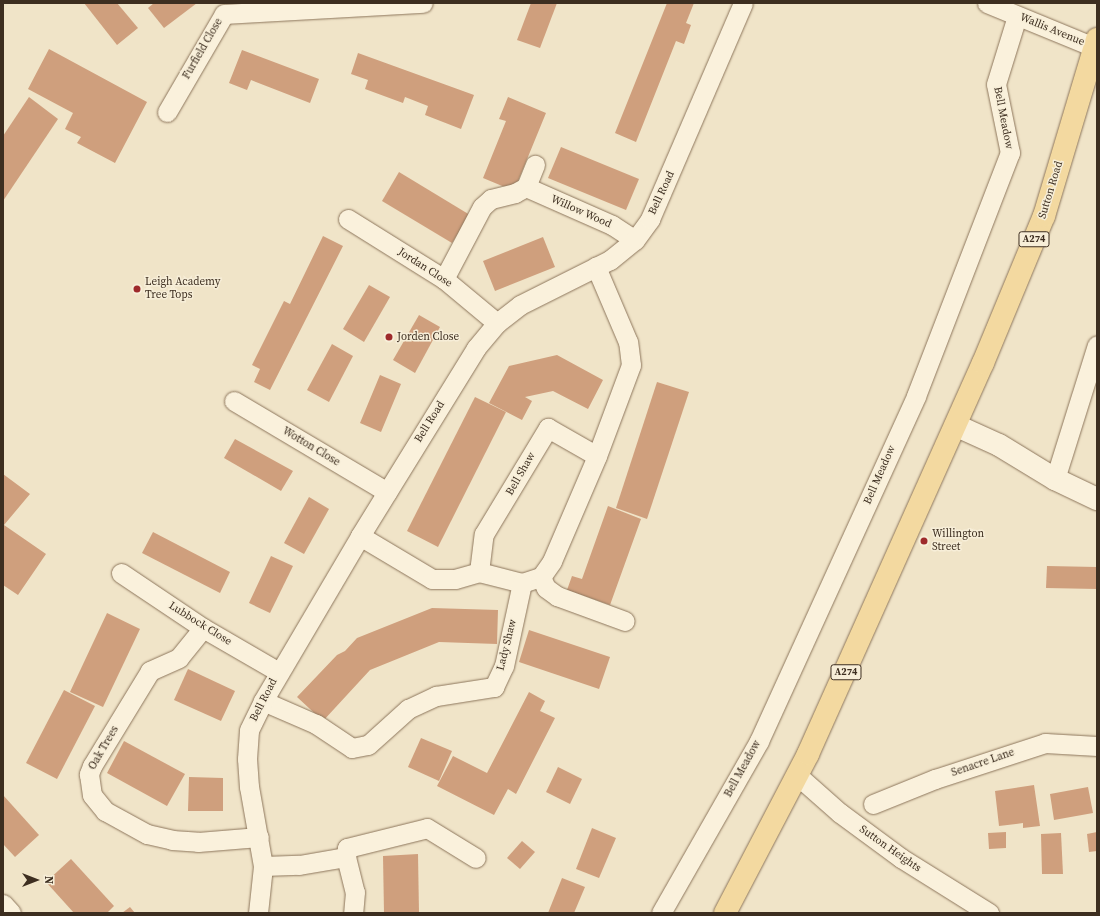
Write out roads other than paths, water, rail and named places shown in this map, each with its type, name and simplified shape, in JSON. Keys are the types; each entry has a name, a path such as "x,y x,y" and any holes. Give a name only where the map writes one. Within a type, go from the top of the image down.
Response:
{"main road":[{"name":"Sutton Road","path":"956,426 1044,216 1096,43"},
{"name":"A274","path":"725,913 798,776 956,426"}],"street":[{"name":"Furfield Close","path":"167,112 224,14 423,3"},
{"name":"Bell Road","path":"258,913 264,866 249,787 247,759 249,730 279,672 360,536 476,348 497,323 520,305 610,260 635,240 650,219 673,171 743,3"},
{"name":"Wallis Avenue","path":"987,3 1017,16 1096,43"},
{"name":"Bell Meadow","path":"661,913 759,741 916,396 1010,153 996,84 1017,16"},
{"path":"444,279 482,207 491,199 515,193 526,188 535,164"},
{"name":"Willow Wood","path":"526,188 612,226 635,240"},
{"name":"Jordan Close","path":"348,220 444,279 497,323"},
{"path":"360,536 432,579 455,579 480,572 522,583 541,577 552,561 597,456 631,365 628,342 596,267"},
{"path":"1055,479 1097,346"},
{"name":"Wotton Close","path":"234,401 387,492"},
{"path":"956,426 999,445 1055,479 1097,499"},
{"name":"Bell Shaw","path":"480,572 484,534 548,428 597,456"},
{"name":"Lubbock Close","path":"121,573 203,628 279,672"},
{"path":"541,577 546,588 557,596 625,621"},
{"name":"Lady Shaw","path":"264,701 316,724 352,748 368,745 408,709 436,696 494,687 504,666 522,583"},
{"name":"Oak Trees","path":"203,628 179,658 150,671 92,766 89,774 92,795 105,812 147,834 172,840 198,842 259,837"},
{"name":"Senacre Lane","path":"874,804 942,777 1045,744 1097,746"},
{"name":"Sutton Heights","path":"798,776 840,813 901,858 989,913"},
{"path":"353,913 355,892 346,857 346,848 427,828 476,858"},
{"path":"264,866 299,865 346,857"},
{"path":"3,904 11,913"}],"place":[{"name":"Leigh Academy Tree Tops","path":"137,289"},
{"name":"Jorden Close","path":"389,337"},
{"name":"Willington Street","path":"924,541"}]}
